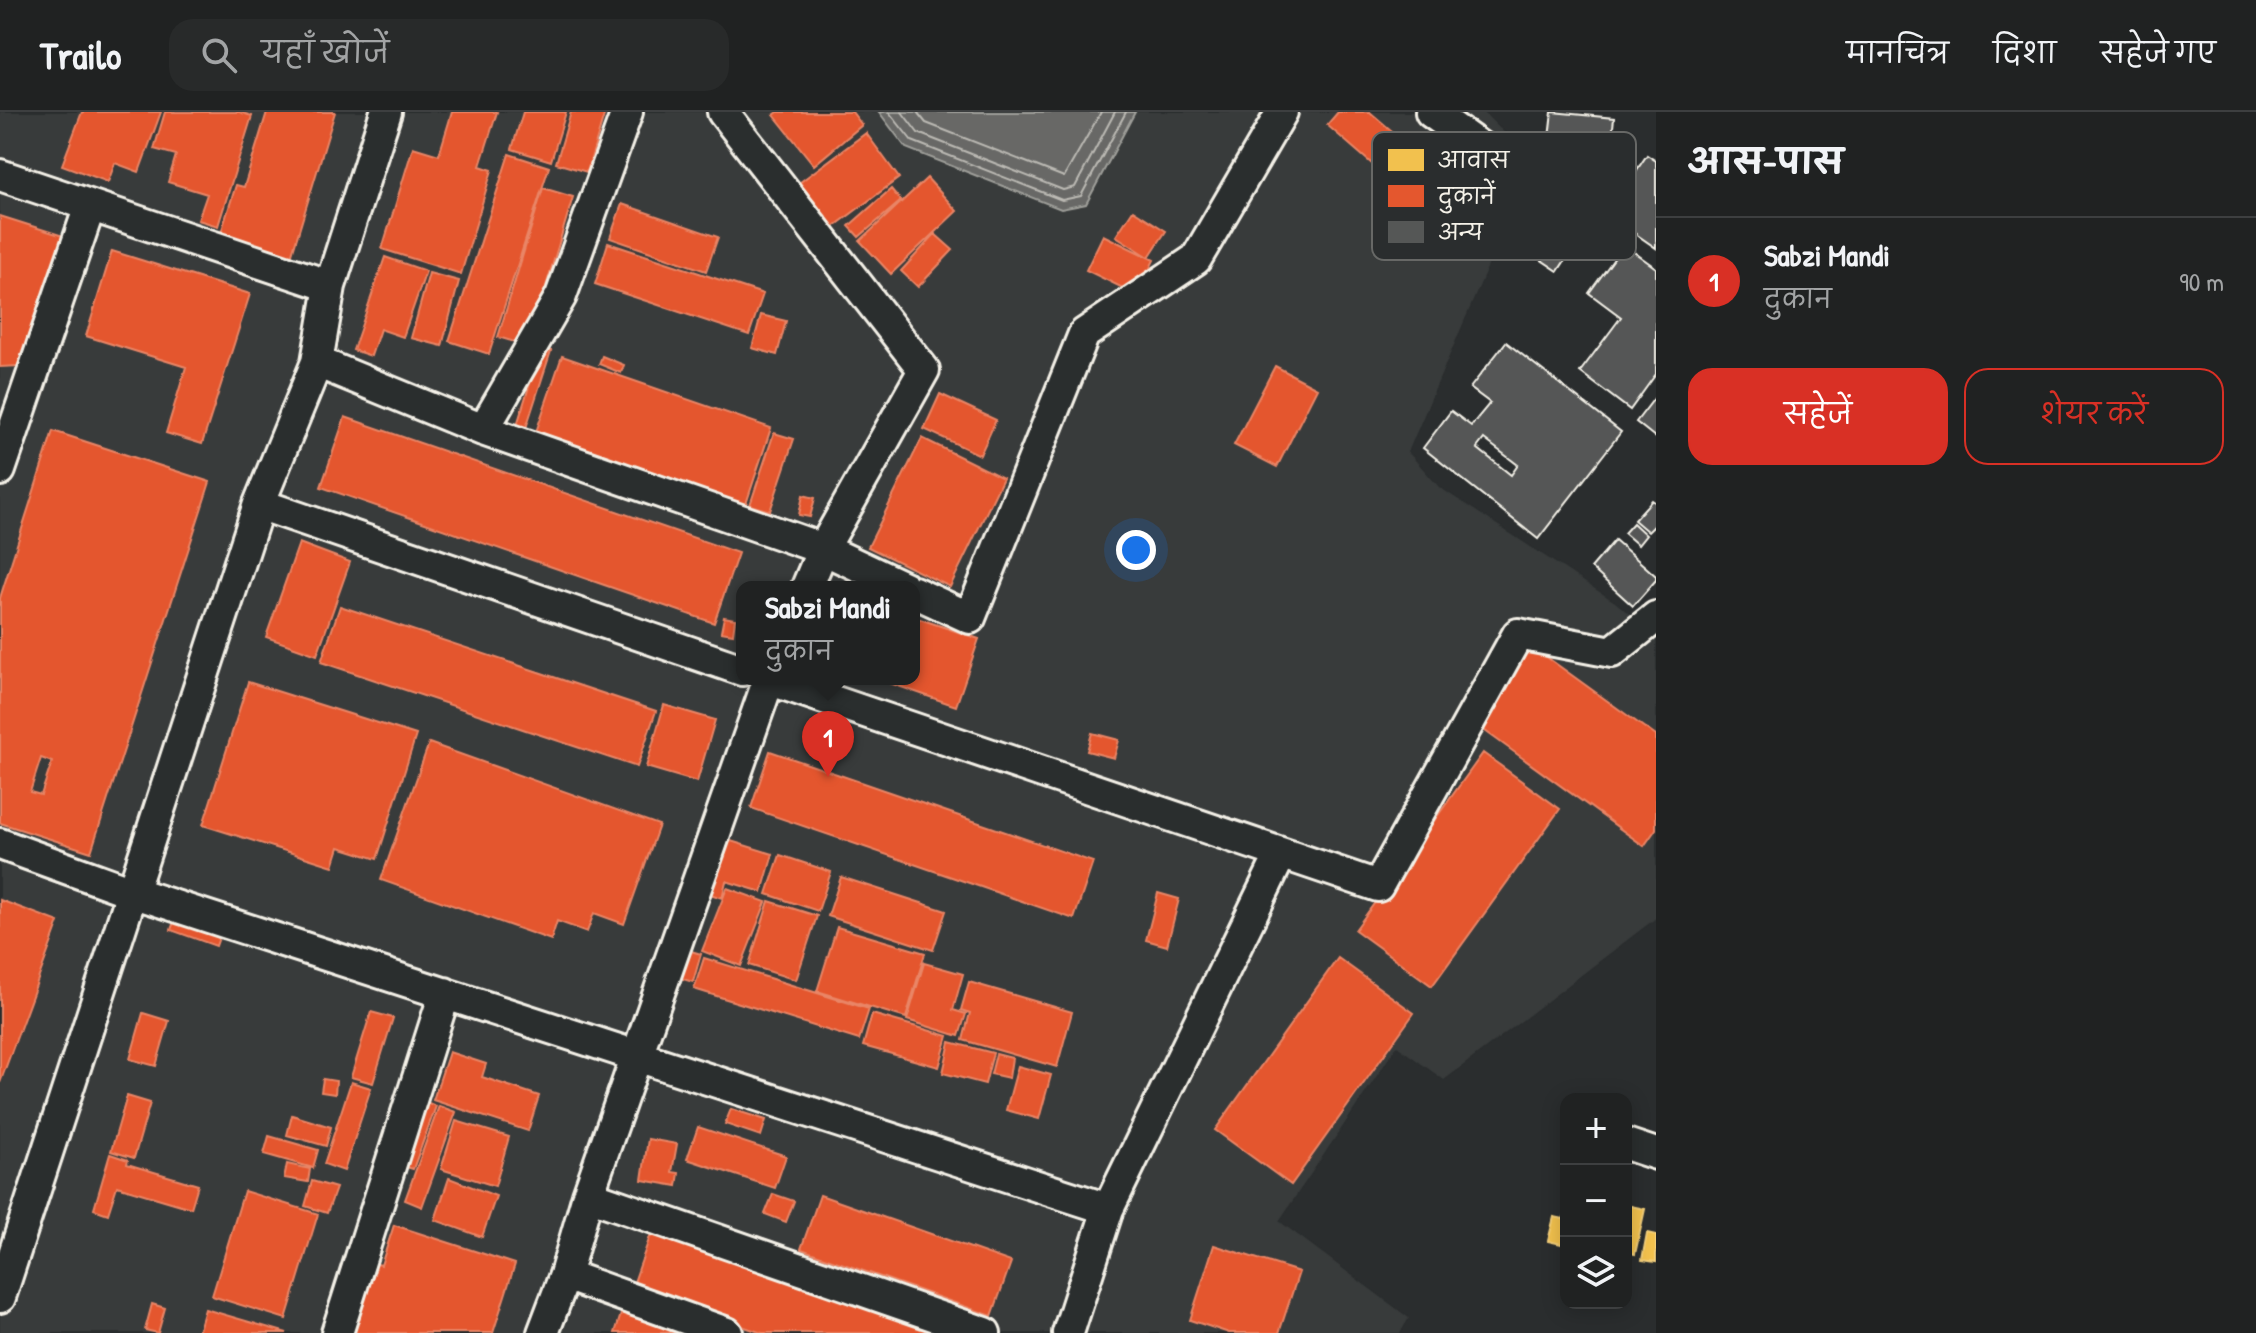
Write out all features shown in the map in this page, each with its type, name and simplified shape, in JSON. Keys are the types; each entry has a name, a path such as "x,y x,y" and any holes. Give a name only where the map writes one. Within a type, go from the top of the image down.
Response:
{"street":[{"path":"2,1283 259,504 317,362 330,286 386,112"},
{"path":"483,430 561,296 627,112"},
{"path":"723,112 924,370 823,549 810,581"},
{"path":"920,595 970,618 1084,334 1196,259 1282,112"},
{"path":"1431,112 1459,132"},
{"path":"0,175 330,286"},
{"path":"0,470 90,206"},
{"path":"317,362 483,430 823,549 891,581"},
{"path":"259,504 736,668"},
{"path":"787,685 1378,886 1518,634 1612,652 1656,617"},
{"path":"543,1333 565,1275 588,1195 767,685"},
{"path":"0,844 132,892 1108,1209"},
{"path":"1068,1333 1108,1209 1281,854"},
{"path":"337,1333 445,993"},
{"path":"1632,1146 1656,1154"},
{"path":"588,1195 985,1333"},
{"path":"565,1275 727,1333"}],"shaded area":[{"path":"0,112 1483,112 1503,132 1372,132 1372,260 1490,260 1408,452 1439,487 1615,602 1656,636 1656,918 1444,1080 1397,1046 1279,1221 1409,1318 1400,1333 0,1333"}],"water":[{"path":"879,112 1135,112 1086,204 1061,209 906,148"}],"building: आवास":[{"path":"1632,1206 1645,1209 1635,1254 1632,1253"},
{"path":"1554,1217 1560,1218 1560,1244 1548,1241"},
{"path":"1647,1233 1656,1235 1656,1262 1642,1260"}],"building: दुकानें":[{"path":"82,112 161,112 139,172 115,163 108,182 62,165"},
{"path":"165,112 239,112 252,116 218,226 198,220 207,194 168,182 176,155 154,149"},
{"path":"267,112 335,112 291,257 220,236 236,185 244,187"},
{"path":"452,112 497,112 480,166 492,170 461,274 382,249 413,147 439,155"},
{"path":"523,112 566,112 551,161 512,149"},
{"path":"571,112 605,112 587,172 556,163"},
{"path":"778,112 852,112 862,125 814,165 774,115"},
{"path":"1338,112 1370,112 1393,132 1372,132 1372,164 1327,125"},
{"path":"866,133 899,178 828,231 795,186"},
{"path":"509,154 549,167 489,354 449,341"},
{"path":"927,178 957,211 891,274 860,241"},
{"path":"543,188 573,197 528,346 498,337"},
{"path":"891,189 901,201 859,237 849,226"},
{"path":"622,204 718,237 706,271 610,238"},
{"path":"1133,210 1166,231 1149,257 1116,236"},
{"path":"0,216 63,236 21,366 0,367"},
{"path":"935,234 953,250 918,287 901,271"},
{"path":"1103,235 1154,260 1137,295 1086,270"},
{"path":"608,243 763,294 749,335 595,284"},
{"path":"112,251 250,294 202,444 166,433 186,367 86,336"},
{"path":"385,257 426,271 403,337 380,329 371,356 353,350"},
{"path":"429,273 459,281 442,346 411,338"},
{"path":"761,315 786,321 777,355 752,348"},
{"path":"541,348 551,351 526,428 517,425"},
{"path":"562,356 771,428 745,507 535,435"},
{"path":"602,356 624,365 621,373 599,364"},
{"path":"1275,366 1317,388 1277,467 1234,445"},
{"path":"940,394 996,420 980,455 924,429"},
{"path":"345,417 738,553 714,623 321,487"},
{"path":"53,431 210,482 91,852 0,823 0,598","holes":["41,758 52,762 41,795 30,792"]},
{"path":"774,433 794,439 770,511 750,505"},
{"path":"922,438 1003,478 950,587 868,547"},
{"path":"803,495 815,498 810,517 799,515"},
{"path":"299,543 350,562 317,655 266,637"},
{"path":"340,606 656,711 637,767 321,662"},
{"path":"724,617 735,619 733,634 721,632"},
{"path":"920,619 979,639 956,706 895,685 920,685"},
{"path":"1530,645 1656,736 1656,829 1644,846 1474,723"},
{"path":"248,682 416,735 377,859 339,847 333,866 203,825"},
{"path":"664,705 715,720 697,782 646,767"},
{"path":"1092,733 1119,740 1114,758 1087,751"},
{"path":"429,743 659,825 624,924 594,913 587,932 557,921 551,940 381,880"},
{"path":"770,751 1093,862 1074,919 751,808"},
{"path":"1483,753 1560,809 1432,986 1355,930"},
{"path":"721,838 773,854 762,892 726,881 722,898 704,892"},
{"path":"780,855 831,872 818,911 767,894"},
{"path":"841,877 946,911 933,950 828,916"},
{"path":"727,888 766,902 741,966 702,951"},
{"path":"1158,893 1179,899 1167,946 1146,940"},
{"path":"0,900 59,922 0,1083"},
{"path":"769,901 817,916 796,980 749,965"},
{"path":"177,913 222,929 216,946 171,930"},
{"path":"837,927 925,953 906,1018 817,991"},
{"path":"681,948 701,954 693,982 673,976"},
{"path":"704,958 869,1009 859,1040 694,989"},
{"path":"1338,958 1414,1013 1291,1185 1215,1130"},
{"path":"924,963 963,974 953,1010 966,1014 959,1036 907,1020"},
{"path":"969,982 1072,1012 1057,1067 963,1040 970,1013 961,1010"},
{"path":"371,1012 393,1018 373,1083 351,1077"},
{"path":"143,1013 169,1021 156,1066 130,1059"},
{"path":"872,1014 948,1036 939,1067 863,1046"},
{"path":"950,1042 993,1053 985,1084 943,1073"},
{"path":"449,1052 486,1064 482,1077 539,1096 528,1131 433,1100"},
{"path":"996,1054 1012,1058 1009,1078 991,1074"},
{"path":"1018,1066 1051,1075 1039,1119 1006,1110"},
{"path":"323,1079 336,1081 335,1094 321,1092"},
{"path":"351,1082 371,1088 344,1171 324,1164"},
{"path":"127,1096 150,1103 134,1158 111,1151"},
{"path":"426,1102 436,1106 413,1169 403,1166"},
{"path":"439,1106 456,1112 422,1207 405,1200"},
{"path":"731,1109 766,1120 761,1136 725,1124"},
{"path":"292,1115 331,1127 326,1146 287,1135"},
{"path":"456,1121 509,1137 495,1186 441,1169"},
{"path":"698,1127 786,1156 775,1188 687,1159"},
{"path":"269,1136 318,1150 313,1168 264,1154"},
{"path":"648,1139 677,1144 672,1172 679,1173 677,1186 642,1180"},
{"path":"110,1154 128,1160 127,1164 198,1185 191,1208 117,1186 108,1214 94,1209"},
{"path":"287,1164 310,1169 308,1182 284,1178"},
{"path":"449,1178 496,1196 482,1237 435,1220"},
{"path":"312,1181 336,1188 327,1213 305,1206"},
{"path":"244,1191 318,1214 286,1319 212,1296"},
{"path":"773,1194 794,1201 786,1222 765,1214"},
{"path":"820,1195 1011,1262 992,1316 801,1249"},
{"path":"394,1225 515,1264 493,1333 343,1333 366,1261 381,1265"},
{"path":"653,1228 958,1333 762,1333 632,1288"},
{"path":"1214,1245 1299,1272 1279,1333 1229,1333 1190,1320"},
{"path":"152,1304 165,1308 158,1333 145,1330"},
{"path":"205,1309 287,1333 198,1333"},
{"path":"622,1311 690,1333 615,1333"}],"building: अन्य":[{"path":"1552,112 1614,118 1612,132 1550,132"},
{"path":"1647,155 1656,161 1656,248 1636,234 1636,171"},
{"path":"1636,254 1656,268 1656,374 1630,410 1580,372 1621,317 1589,293 1613,260 1636,260"},
{"path":"1542,260 1565,260 1558,271"},
{"path":"1506,342 1621,432 1538,539 1423,448 1451,411 1471,426 1490,403 1470,388","holes":["1484,439 1518,465 1511,475 1477,448"]},
{"path":"1656,396 1656,438 1636,422"},
{"path":"1652,500 1656,503 1656,524 1648,532 1634,520"},
{"path":"1633,523 1646,535 1638,545 1624,533"},
{"path":"1615,540 1656,576 1656,580 1633,606 1591,568"}],"place":[{"name":"Sabzi Mandi","path":"828,777"}]}
